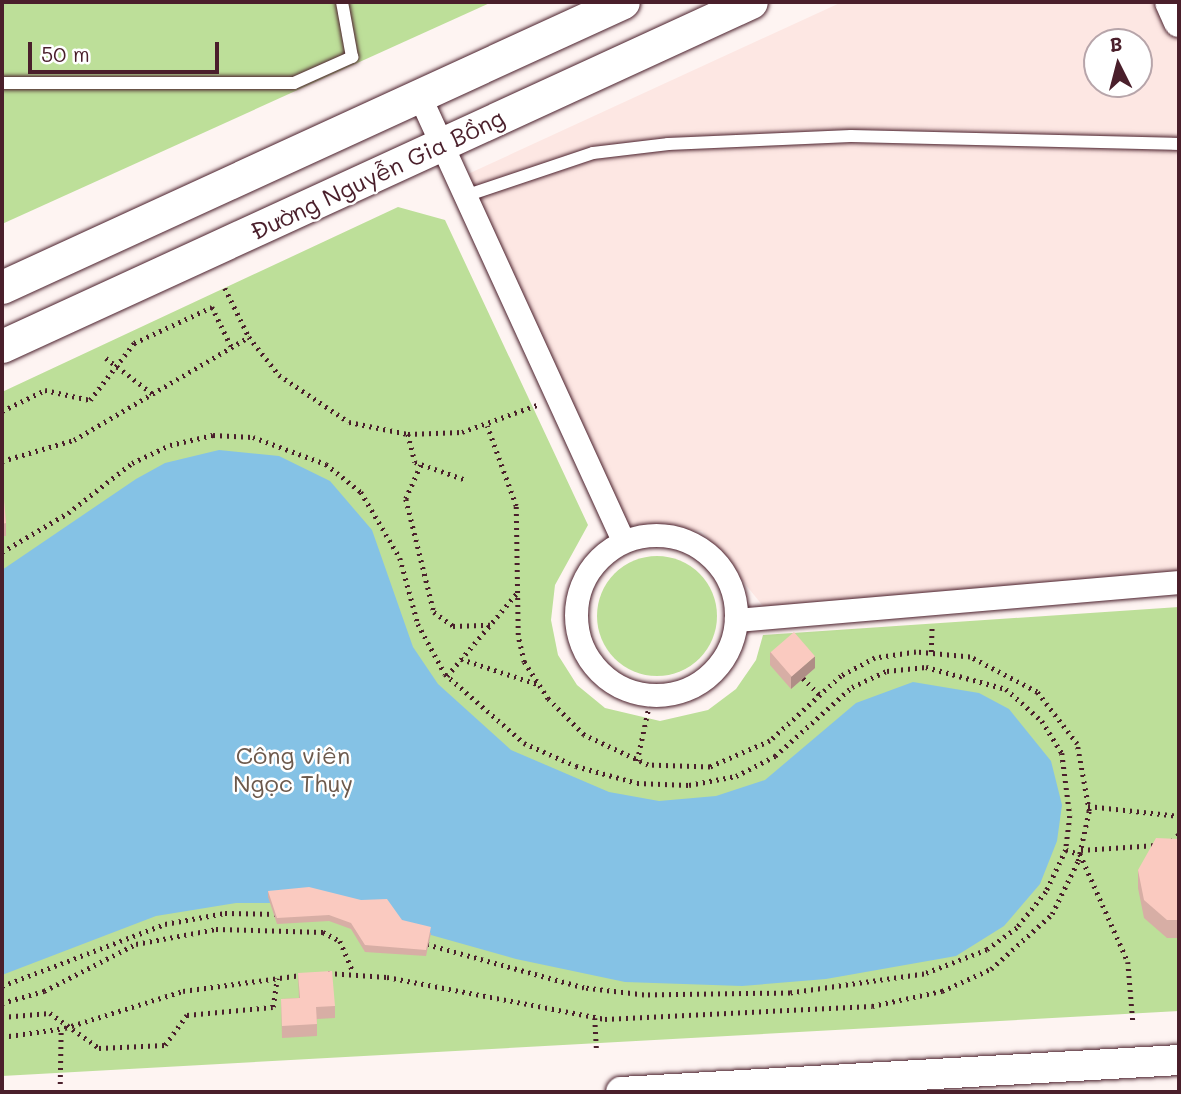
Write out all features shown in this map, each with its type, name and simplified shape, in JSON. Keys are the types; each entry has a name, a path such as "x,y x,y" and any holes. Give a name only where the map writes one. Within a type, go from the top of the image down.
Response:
{"main road":[{"path":"2,287 623,2"},
{"name":"Đường Nguyễn Gia Bồng","path":"2,346 751,2"}],"street":[{"path":"1170,2 1179,22"},
{"path":"419,95 623,541"},
{"path":"650,535 701,548 733,589 736,620 721,664 701,682 651,696 602,676 576,630 584,577 623,541 650,535"},
{"path":"736,620 1179,582"},
{"path":"621,1092 1179,1060"}],"lane":[{"path":"2,83 294,83 352,57 341,2"},
{"path":"465,196 593,153 668,144 851,136 1179,144"}],"path":[{"path":"225,288 249,337 279,375 326,410 349,422 408,433 487,426 556,395"},
{"path":"2,411 45,390 90,400 134,343 212,307 231,346"},
{"path":"2,461 74,440 249,337"},
{"path":"106,358 153,394"},
{"path":"2,1037 61,1028 183,991 278,978 353,972 595,1018 786,1014 872,1006 943,991 991,969 1025,944 1065,896 1080,852 1088,806 1082,757 1061,718 1037,692 988,663 953,654 897,653 858,665 819,694 770,741 732,761 687,770 637,761 584,735 537,684 518,635 516,506 487,426"},
{"path":"408,433 421,465 405,499 434,612 453,626 490,625"},
{"path":"2,552 68,513 132,463 170,445 212,435 291,446 361,492 383,523 418,624 447,676 524,743 576,766 636,783 689,785 736,776 775,756 852,687 887,671 926,667 967,673 1006,689 1042,721 1062,753 1071,790 1066,850 1046,892 1017,928 987,950 924,974 852,987 644,995 500,969 416,942"},
{"path":"421,465 466,480"},
{"path":"447,676 517,592"},
{"path":"461,659 537,684"},
{"path":"803,678 819,694"},
{"path":"637,761 651,696"},
{"path":"1088,806 1179,816"},
{"path":"1066,850 1080,852 1160,844 1179,834"},
{"path":"1080,852 1128,962 1133,1021"},
{"path":"2,985 165,923 225,914 286,915"},
{"path":"2,1003 44,991 136,944 216,929 323,932 340,941 353,972"},
{"path":"2,1017 50,1013 99,1048 165,1045 187,1015 273,1007 278,978"},
{"path":"595,1018 597,1052"},
{"path":"61,1028 61,1083"}],"shaded area":[{"path":"842,2 1173,2 1179,17 1179,582 772,617 702,531 616,524 457,179"}],"green space":[{"path":"2,2 492,2 2,224"},
{"name":"Công viên Ngọc Thụy","path":"398,207 445,220 588,525 555,585 551,620 558,655 577,685 605,708 660,721 708,710 736,689 756,660 763,635 1179,607 1179,1011 2,1076 2,392"},
{"path":"657,556 680,560 700,573 713,593 717,616 713,639 700,659 680,672 657,676 634,672 614,659 601,639 597,616 601,593 614,573 634,560"}],"water":[{"path":"219,450 279,456 330,481 372,530 413,647 438,684 511,750 609,792 659,801 716,796 765,780 856,703 913,682 979,693 1009,709 1051,761 1062,805 1057,841 1040,884 1004,926 956,956 826,979 742,986 625,982 516,959 335,908 288,903 236,903 156,916 2,975 2,570 136,479 165,463"}],"building":[{"path":"2,487 6,523 2,524"},
{"path":"794,632 815,656 792,676 771,652"},
{"path":"1156,838 1179,839 1179,920 1167,920 1144,900 1138,870"},
{"path":"309,887 361,900 387,899 402,920 431,927 426,950 365,945 351,923 329,915 277,918 268,891"},
{"path":"332,971 335,1006 316,1007 317,1024 282,1026 281,999 300,998 298,973"}]}
